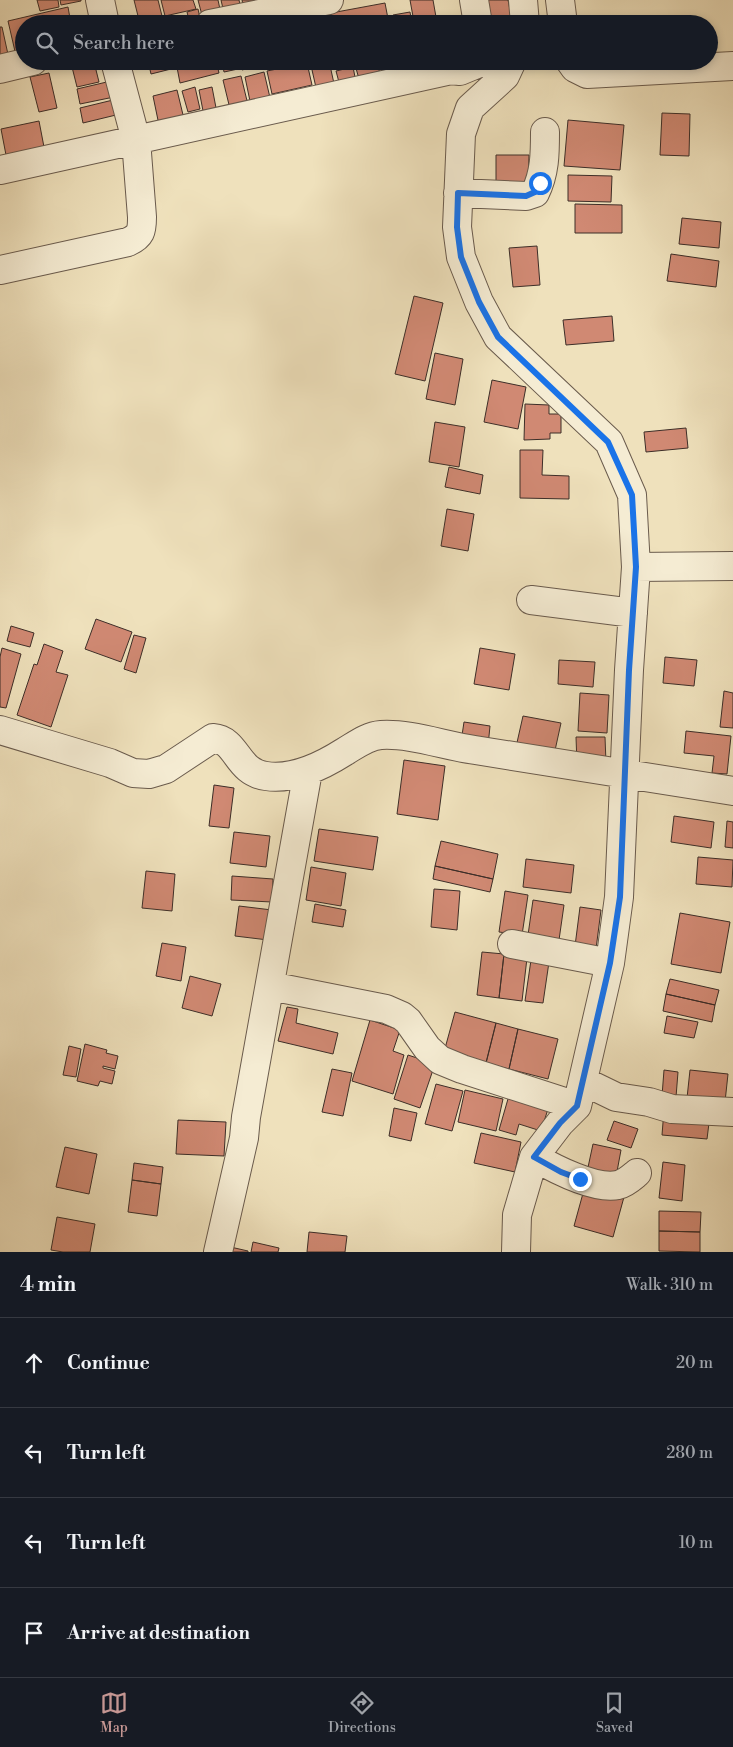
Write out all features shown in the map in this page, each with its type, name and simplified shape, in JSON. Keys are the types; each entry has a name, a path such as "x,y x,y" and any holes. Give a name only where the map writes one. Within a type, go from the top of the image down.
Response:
{"street":[{"path":"100,0 103,15"},
{"path":"255,15 329,0"},
{"path":"474,0 476,15"},
{"path":"523,0 524,15"},
{"path":"560,0 562,15"},
{"path":"0,69 15,65"},
{"path":"718,67 733,66"},
{"path":"0,270 128,242 139,237 142,229 142,217 136,140 117,70"},
{"path":"0,170 451,70"},
{"path":"508,70 505,76 470,108 460,134 457,227 461,257 479,302 498,337 608,442 632,495 636,567 629,670 620,897 610,963 580,1093 534,1157 517,1215 516,1252"},
{"path":"579,70 587,74 660,70"},
{"path":"458,193 526,196 535,192 540,183 545,164 546,132"},
{"path":"636,567 733,566"},
{"path":"531,600 633,613"},
{"path":"0,730 133,772 149,774 166,769 213,738 221,739 233,749 243,764 253,772 267,776 283,776 308,771 327,763 362,741 380,735 403,736 464,748 733,791"},
{"path":"218,1252 244,1138 246,1117 308,771"},
{"path":"512,944 610,963"},
{"path":"270,986 386,1009 402,1016 426,1048 440,1060 462,1069 580,1093 649,1102 672,1109 733,1112"},
{"path":"534,1157 561,1172 599,1183 616,1185 628,1181 638,1173"}],"building":[{"path":"37,0 58,0 59,7 40,11"},
{"path":"60,0 81,0 81,1 61,5"},
{"path":"134,0 158,0 162,15 138,15"},
{"path":"161,0 193,0 196,9 165,15"},
{"path":"198,0 218,0 221,14 202,15"},
{"path":"221,0 239,0 241,9 224,13"},
{"path":"242,0 262,0 244,9"},
{"path":"410,0 433,0 436,15 413,15"},
{"path":"478,0 508,0 511,15 481,15"},
{"path":"385,3 387,15 331,15 331,13"},
{"path":"68,7 69,15 34,15"},
{"path":"198,9 199,15 188,15 187,12"},
{"path":"319,12 320,15 306,15"},
{"path":"410,12 410,15 393,15"},
{"path":"15,19 15,51 8,21"},
{"path":"0,27 2,27 9,59 0,61"},
{"path":"73,70 96,70 99,82 77,87"},
{"path":"150,70 167,70 151,74"},
{"path":"178,70 218,70 219,73 180,83"},
{"path":"309,70 312,85 272,94 267,71"},
{"path":"312,70 331,70 335,88 317,92"},
{"path":"354,70 356,82 340,86 336,71"},
{"path":"356,70 379,70 380,73 359,79"},
{"path":"264,72 271,102 251,106 245,77"},
{"path":"49,73 57,108 39,112 30,77"},
{"path":"241,76 249,109 231,113 223,80"},
{"path":"111,81 114,97 80,104 77,89"},
{"path":"195,87 200,109 188,112 182,91"},
{"path":"212,87 217,113 204,116 199,90"},
{"path":"177,90 184,119 159,125 153,96"},
{"path":"113,100 116,115 83,123 80,108"},
{"path":"662,113 690,114 689,156 660,155"},
{"path":"568,120 624,125 620,170 564,166"},
{"path":"39,121 44,147 6,155 1,129"},
{"path":"496,155 529,155 528,189 496,189"},
{"path":"568,175 612,176 611,202 568,201"},
{"path":"575,204 622,205 622,233 575,233"},
{"path":"682,218 721,222 719,248 679,244"},
{"path":"537,246 540,285 513,287 509,248"},
{"path":"671,254 719,261 716,287 667,281"},
{"path":"414,296 443,303 425,381 395,374"},
{"path":"612,316 614,341 566,345 563,320"},
{"path":"435,353 463,359 455,405 426,399"},
{"path":"492,380 526,387 518,429 484,422"},
{"path":"525,404 549,405 549,414 561,414 561,433 550,433 550,439 524,440"},
{"path":"435,422 465,427 459,467 429,462"},
{"path":"686,428 688,448 646,452 644,432"},
{"path":"520,450 543,450 542,475 569,476 569,499 520,498"},
{"path":"449,467 483,475 480,494 445,487"},
{"path":"447,509 474,514 468,551 441,546"},
{"path":"96,619 132,632 121,662 85,649"},
{"path":"11,626 34,633 30,647 7,641"},
{"path":"134,635 146,638 136,673 124,669"},
{"path":"44,644 63,651 56,672 68,675 51,727 17,715 34,664 37,665"},
{"path":"2,648 21,654 6,708 0,707 0,657"},
{"path":"480,648 515,654 509,690 474,684"},
{"path":"665,657 697,660 694,686 663,683"},
{"path":"559,660 595,662 593,687 558,684"},
{"path":"724,691 733,693 733,728 720,727"},
{"path":"580,693 609,695 607,733 578,731"},
{"path":"523,716 561,723 554,755 516,747"},
{"path":"464,722 490,726 488,746 461,742"},
{"path":"686,731 731,736 727,774 712,773 714,756 684,753"},
{"path":"576,737 605,737 606,763 577,764"},
{"path":"404,760 445,766 438,820 397,814"},
{"path":"214,785 234,788 229,828 209,826"},
{"path":"674,816 714,822 711,848 671,842"},
{"path":"727,821 733,822 733,848 725,847"},
{"path":"319,829 378,837 373,870 314,861"},
{"path":"234,832 270,836 266,867 230,863"},
{"path":"441,841 498,854 493,879 435,866"},
{"path":"698,857 733,860 732,887 696,884"},
{"path":"526,859 574,865 571,893 523,887"},
{"path":"435,866 493,879 490,892 433,879"},
{"path":"311,867 346,873 341,906 306,900"},
{"path":"146,871 175,874 172,911 142,908"},
{"path":"232,876 273,879 272,902 231,900"},
{"path":"434,889 460,891 457,930 431,927"},
{"path":"505,891 528,895 522,935 499,932"},
{"path":"533,900 564,905 558,947 527,942"},
{"path":"315,904 346,910 343,927 312,922"},
{"path":"239,906 272,910 268,940 235,936"},
{"path":"580,907 601,910 596,949 575,946"},
{"path":"680,913 730,922 721,973 671,964"},
{"path":"162,943 186,947 181,981 156,976"},
{"path":"482,952 504,954 499,998 477,995"},
{"path":"504,954 527,958 522,1001 499,998"},
{"path":"531,960 549,962 543,1003 525,1001"},
{"path":"190,976 221,984 212,1016 182,1008"},
{"path":"670,979 719,990 715,1005 666,994"},
{"path":"666,994 715,1005 712,1022 663,1011"},
{"path":"287,1007 298,1009 296,1023 338,1033 333,1054 278,1041"},
{"path":"455,1012 496,1023 486,1063 444,1052"},
{"path":"667,1016 698,1022 694,1038 664,1033"},
{"path":"370,1020 400,1030 393,1051 404,1055 393,1094 352,1081"},
{"path":"496,1023 518,1029 509,1069 486,1063"},
{"path":"518,1029 558,1039 548,1079 509,1069"},
{"path":"85,1044 107,1050 106,1053 118,1056 115,1069 103,1066 103,1068 115,1071 112,1084 100,1081 98,1086 77,1081"},
{"path":"69,1046 81,1049 76,1077 63,1075"},
{"path":"408,1055 435,1064 420,1108 394,1099"},
{"path":"332,1069 352,1073 343,1116 322,1112"},
{"path":"664,1070 678,1072 676,1097 662,1096"},
{"path":"690,1070 728,1074 725,1102 687,1098"},
{"path":"436,1084 463,1091 452,1131 425,1124"},
{"path":"465,1090 503,1099 496,1131 458,1122"},
{"path":"510,1092 548,1109 541,1131 519,1124 516,1135 499,1130"},
{"path":"394,1108 417,1113 411,1141 389,1136"},
{"path":"664,1110 710,1115 707,1139 662,1135"},
{"path":"178,1120 226,1122 224,1156 176,1154"},
{"path":"614,1121 638,1129 631,1148 607,1140"},
{"path":"481,1133 521,1142 515,1172 474,1163"},
{"path":"593,1144 621,1150 616,1177 587,1172"},
{"path":"65,1147 97,1154 89,1194 56,1187"},
{"path":"663,1162 685,1165 682,1201 659,1198"},
{"path":"134,1163 163,1167 161,1184 132,1180"},
{"path":"132,1180 161,1184 157,1216 128,1212"},
{"path":"585,1186 624,1197 613,1237 574,1226"},
{"path":"659,1211 701,1212 700,1232 659,1231"},
{"path":"57,1217 95,1224 90,1252 51,1250"},
{"path":"659,1231 700,1232 700,1252 659,1251"},
{"path":"309,1232 347,1236 345,1252 307,1252"},
{"path":"253,1242 279,1248 278,1252 251,1252"},
{"path":"226,1246 248,1251 248,1252 225,1252"}],"route":[{"path":"540,183 535,192 526,196 458,193 457,227 461,257 479,302 498,337 608,442 632,495 636,567 629,670 620,897 610,963 577,1106 560,1123 534,1157 561,1172 580,1179"}]}
